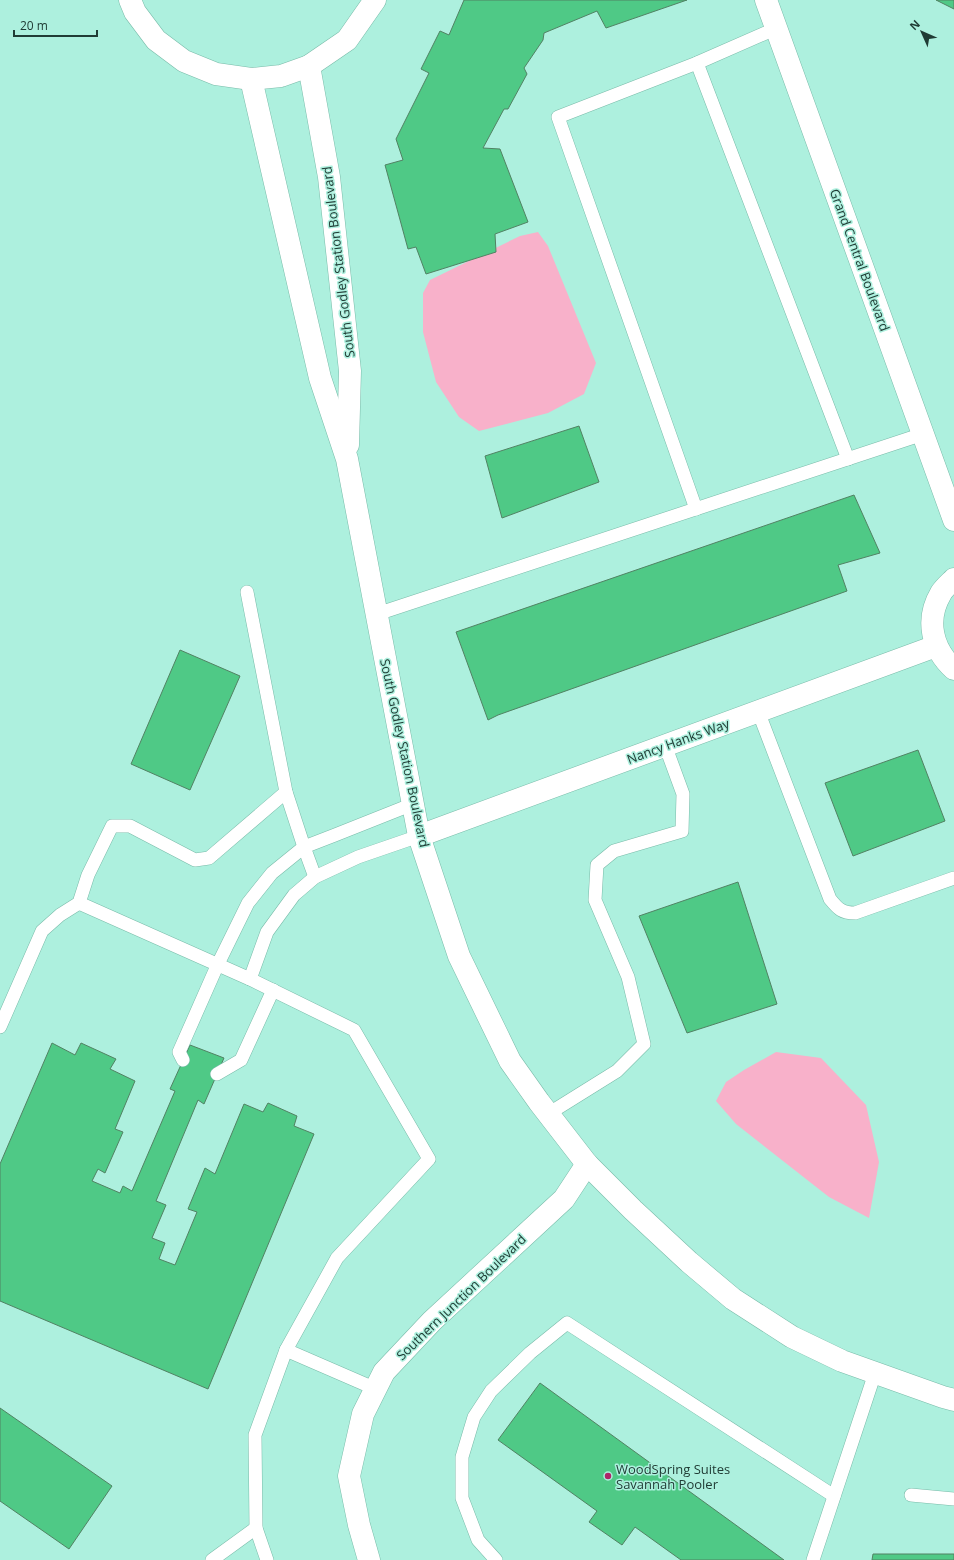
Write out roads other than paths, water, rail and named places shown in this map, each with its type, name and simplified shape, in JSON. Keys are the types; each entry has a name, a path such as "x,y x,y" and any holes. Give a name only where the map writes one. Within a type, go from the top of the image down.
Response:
{"street":[{"path":"130,0 135,12 156,40 184,61 216,74 251,79 281,76 309,66 347,40 374,0"},
{"name":"Grand Central Boulevard","path":"766,0 954,520"},
{"name":"South Godley Station Boulevard","path":"309,66 329,178 350,371 347,459"},
{"name":"South Godley Station Boulevard","path":"251,79 320,378 347,459 419,836 459,956 510,1060 548,1114 587,1164 644,1221 733,1299 792,1337 842,1361 954,1400"},
{"path":"954,579 942,592 934,609 932,628 936,646 945,661 954,669"},
{"name":"Nancy Hanks Way","path":"419,836 936,646"},
{"name":"Southern Junction Boulevard","path":"369,1560 358,1525 350,1476 363,1414 384,1372 432,1321 564,1199 587,1164"}],"lane":[{"path":"696,509 558,117 697,63 777,28"},
{"path":"697,63 848,458"},
{"path":"377,614 923,434"},
{"path":"247,592 286,792 315,877"},
{"path":"758,711 830,899 837,907 845,913 855,913 954,878"},
{"path":"548,1114 617,1071 644,1044 628,977 595,900 596,879 597,865 614,851 682,831 684,794 665,745"},
{"path":"0,1027 42,931 60,915 79,903 88,875 112,826 130,826 196,860 209,858 286,792"},
{"path":"183,1060 179,1052 217,966 248,903 272,873 304,847 413,804"},
{"path":"250,979 267,932 294,895 315,877 358,857 419,836"},
{"path":"79,903 217,966 250,979 354,1030 429,1159 337,1258 286,1350 255,1435 256,1528 267,1560"},
{"path":"217,1074 241,1060 273,990"},
{"path":"496,1560 478,1540 462,1498 462,1457 474,1417 491,1391 530,1353 567,1323 834,1496"},
{"path":"286,1350 376,1389"},
{"path":"813,1560 875,1373"},
{"path":"911,1495 954,1499"},
{"path":"212,1560 256,1528"}],"place":[{"name":"WoodSpring Suites Savannah Pooler","path":"608,1476"}]}
